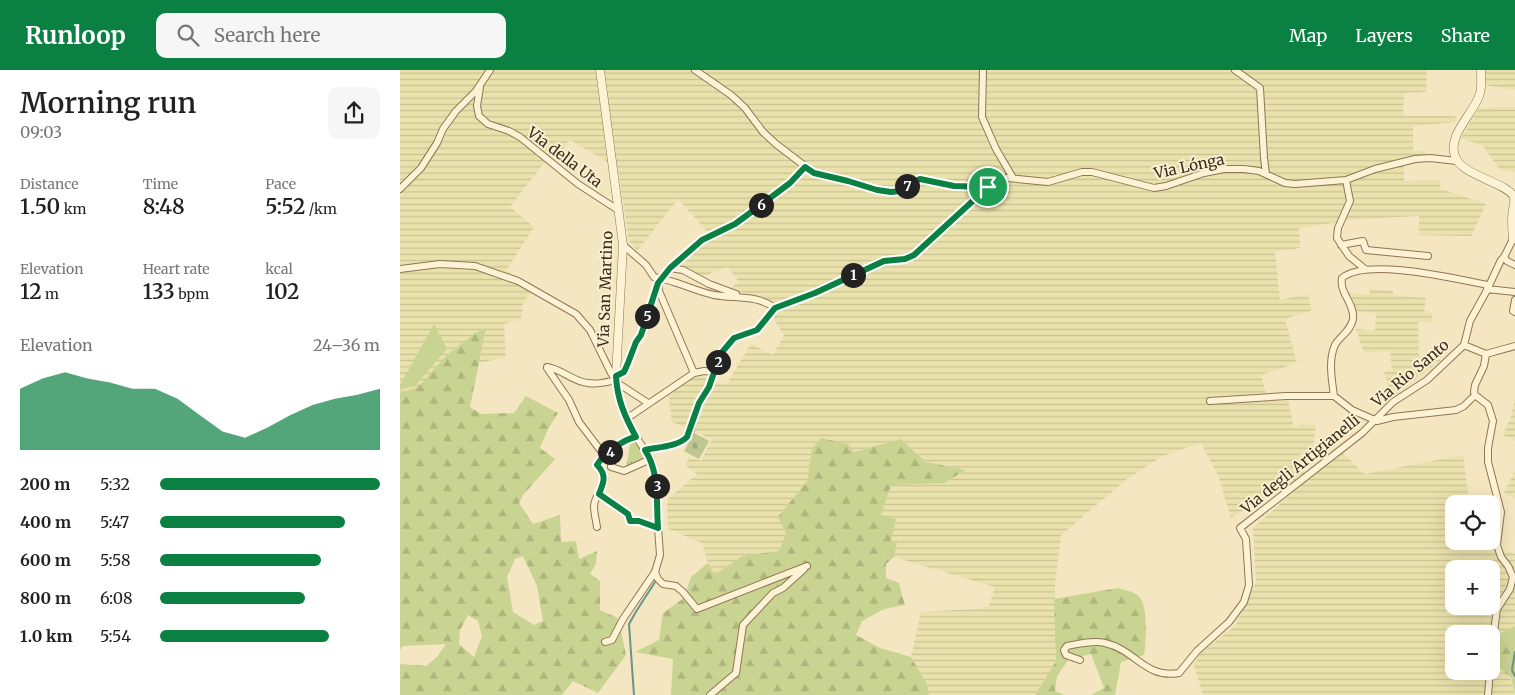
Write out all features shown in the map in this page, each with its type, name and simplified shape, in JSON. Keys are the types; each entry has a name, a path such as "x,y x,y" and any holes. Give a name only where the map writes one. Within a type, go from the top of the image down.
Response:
{"street":[{"path":"400,189 421,168 437,143 443,129 480,87 490,70"},
{"name":"Via San Martino","path":"600,70 623,245 616,379 618,399 626,419 651,459"},
{"path":"695,70 731,95 763,132 814,173 891,192 900,191 920,179 954,186 988,187"},
{"path":"983,70 982,117 996,149 1013,178"},
{"path":"1235,70 1260,88 1266,174"},
{"path":"1481,70 1480,93 1474,108 1457,135 1454,144 1454,154 1457,161 1478,176 1512,195 1514,202 1512,214 1514,240"},
{"path":"464,103 477,106 480,87"},
{"name":"Via della Uta","path":"477,106 480,116 488,124 509,131 520,138 578,184 618,210"},
{"name":"Via Lónga","path":"988,187 1002,178 1048,182 1082,172 1092,172 1154,188 1224,169 1260,171 1285,183 1295,184 1346,180 1375,169 1415,159 1430,158 1457,161"},
{"path":"604,455 579,422 569,400 547,367 555,368 588,383 603,383 616,379 624,372 636,342 641,335 660,281 670,268 702,240 735,224 754,210 790,183 805,167"},
{"path":"1346,180 1350,201 1338,228 1337,238 1349,256 1365,269"},
{"path":"645,450 665,445 675,445 687,437 699,403 709,387 713,372 723,351 734,338 757,330 775,308 815,293 884,261 905,259 914,255 988,187"},
{"name":"Via Rio Santo","path":"1375,420 1393,402 1427,380 1464,345 1470,321 1501,260 1514,240"},
{"path":"1341,245 1362,241 1366,250 1428,256"},
{"path":"623,245 646,265 654,277 660,281 715,295 742,296"},
{"path":"1504,257 1515,265"},
{"path":"400,269 440,264 475,266 518,281 576,314 590,330 611,373 648,404"},
{"path":"670,268 682,270 709,284 742,296 760,300 775,308"},
{"path":"1334,396 1332,379 1333,353 1335,345 1348,330 1353,320 1352,310 1343,292 1342,278 1347,275 1365,269 1394,269 1515,292"},
{"path":"660,281 659,291 694,373"},
{"path":"1515,300 1513,306 1513,311 1515,312"},
{"path":"1464,345 1486,354 1515,346"},
{"path":"1210,401 1286,396 1334,396 1352,410 1380,421 1393,417 1456,410 1464,406 1475,395 1475,385 1484,366 1486,354"},
{"path":"626,419 694,373 713,372"},
{"path":"1475,395 1488,405 1493,421 1488,448 1488,462 1501,512 1497,545 1501,557 1511,566 1513,577 1513,582 1497,609 1495,625"},
{"name":"Via degli Artigianelli","path":"1080,660 1066,655 1064,650 1066,646 1085,642 1103,642 1125,650 1157,673 1169,675 1179,673 1197,651 1230,622 1244,602 1250,585 1246,539 1240,528 1362,433 1375,420"},
{"path":"597,527 594,504 604,476 602,470 597,465 604,455 627,439 636,437"},
{"path":"606,642 612,640 623,619 655,572 660,555 657,514 658,491 651,459 624,471 611,467 612,454 615,449"},
{"path":"599,494 628,514 630,521 639,521 658,528"},
{"path":"655,572 663,584 676,586 697,609 807,566 783,588 773,593 743,625 736,673 710,695"},
{"path":"1488,695 1489,680"}],"shaded area":[{"path":"400,70 1427,70 1426,92 1404,93 1403,116 1455,116 1457,122 1413,126 1413,151 1425,151 1426,155 1404,158 1404,181 1439,180 1441,189 1486,204 1471,236 1419,235 1419,216 1359,219 1299,228 1300,248 1275,252 1280,300 1308,294 1312,310 1285,319 1297,363 1261,375 1268,401 1288,400 1294,428 1300,424 1316,425 1312,452 1300,454 1305,480 1340,451 1365,474 1463,455 1468,495 1445,495 1445,550 1500,550 1500,548 1515,554 1515,626 1500,633 1500,625 1445,625 1445,680 1500,680 1500,641 1515,695 1203,695 1194,665 1200,654 1235,626 1256,582 1253,528 1289,496 1282,487 1231,518 1218,475 1201,443 1162,456 1127,479 1061,535 1055,584 1056,661 1035,695 929,695 927,684 911,657 921,612 977,609 989,606 995,587 894,557 897,544 891,541 881,515 891,485 944,483 966,470 926,462 901,439 854,452 812,449 807,481 779,517 786,533 779,551 742,556 715,575 708,563 702,543 668,529 667,500 697,474 685,465 689,457 701,461 712,439 672,422 668,391 694,374 726,385 751,344 773,355 784,335 759,295 727,290 739,282 728,267 701,277 676,266 713,238 678,199 637,251 629,241 618,168 570,140 550,166 544,163 510,207 534,227 506,271 534,287 523,304 521,319 504,324 506,357 479,363 485,328 475,333 447,355 418,387 400,393"},
{"path":"1485,70 1515,70 1515,90 1485,85"},
{"path":"1515,107 1515,172 1500,170 1483,146 1461,138 1479,108"},
{"path":"1370,289 1393,291 1393,295 1426,298 1424,311 1433,313 1431,322 1418,322 1419,356 1441,360 1393,397 1384,372 1392,370 1390,351 1364,353 1356,329 1375,331 1376,313 1356,311 1347,292 1369,295"},
{"path":"1515,399 1515,441 1503,435 1511,417"},
{"path":"1515,471 1515,498 1504,493"}],"green space":[{"path":"434,324 447,349 416,385 400,390 400,385"},
{"path":"486,328 470,407 481,414 514,413 526,396 558,413 548,429 540,448 555,459 523,495 519,503 533,524 560,515 561,542 576,541 579,559 597,551 596,564 590,574 600,581 600,610 618,618 626,655 598,693 573,681 562,695 400,695 400,664 426,666 437,657 446,644 403,646 400,650 400,393 418,387 447,355 475,333","holes":["523,556 537,586 543,621 534,625 513,612 507,577 515,559","468,615 478,621 482,636 474,657 459,644 460,630"]},
{"path":"694,433 709,441 699,459 684,451"},
{"path":"633,438 647,460 626,468 631,439"},
{"path":"821,438 848,444 854,452 901,439 926,462 966,470 944,483 891,485 881,515 896,519 891,541 897,543 894,557 886,564 886,578 899,583 905,605 884,609 862,621 856,635 880,648 911,657 927,684 929,695 671,695 673,659 635,652 659,640 663,613 684,598 691,577 708,563 715,575 742,556 779,551 786,533 778,517 807,481 812,449"},
{"path":"1118,588 1133,592 1141,599 1145,614 1146,632 1144,655 1121,662 1115,695 1091,695 1104,688 1091,654 1069,659 1057,676 1055,691 1064,695 1035,695 1056,661 1054,599"},
{"path":"1515,626 1515,695 1511,677 1500,669 1500,633"}],"waterway":[{"path":"634,695 629,624 655,582"},
{"path":"1515,652 1512,670 1515,676"}],"route":[{"path":"805,167 814,173 891,192 900,191 920,179 954,186 988,187 914,255 905,259 884,261 815,293 775,308 757,330 734,338 723,351 718,361 709,387 699,403 687,437 675,445 665,445 645,450 651,459 658,491 658,528 639,521 630,521 628,514 622,508 599,494 604,476 602,470 597,465 600,459 627,439 636,437 618,399 616,376 624,372 636,342 641,335 658,283 670,268 702,240 735,224 790,183 805,167"}]}
